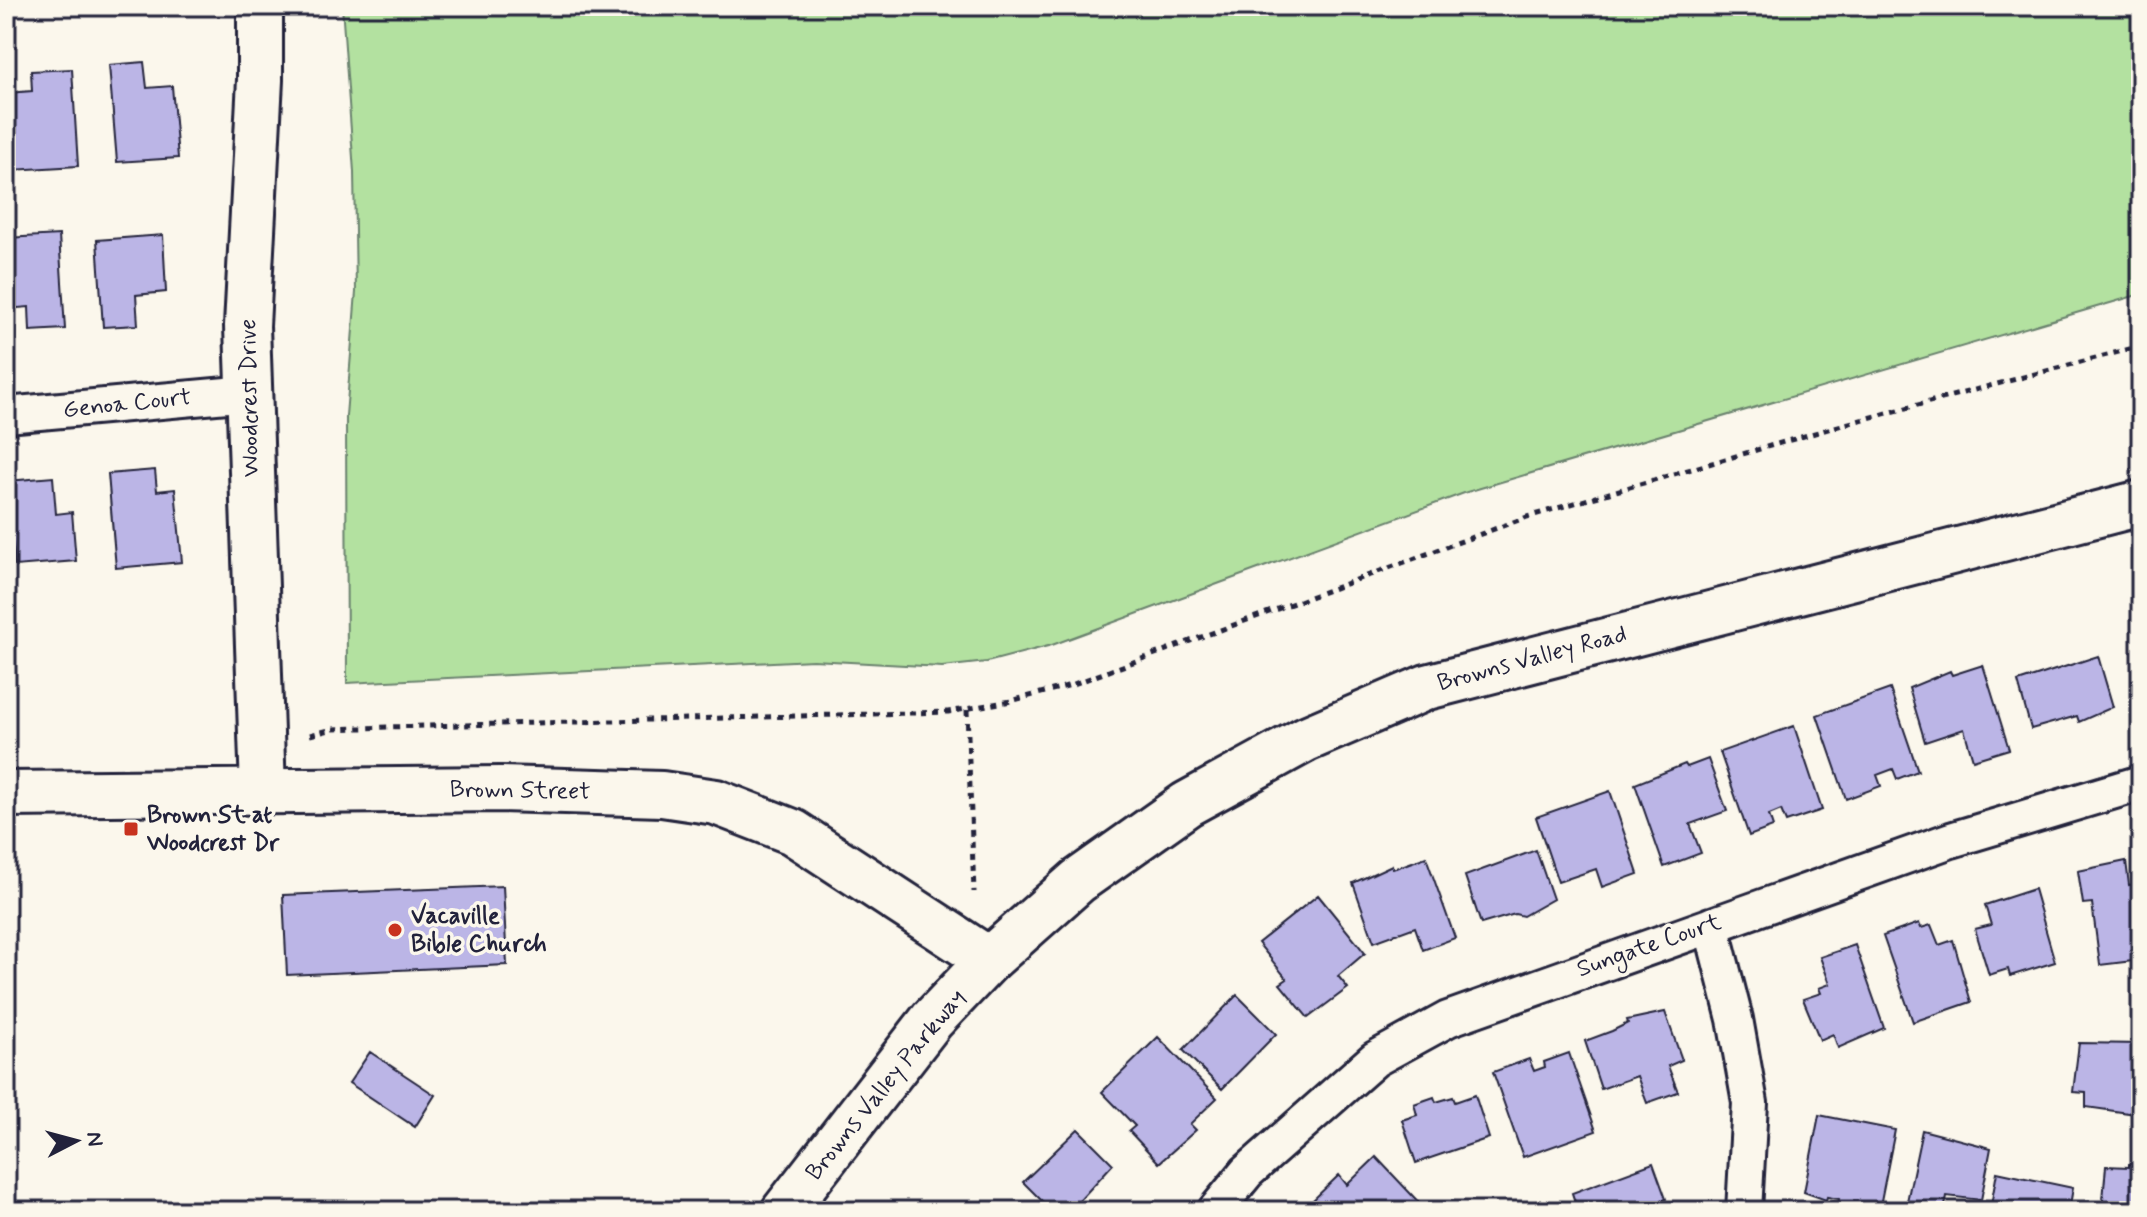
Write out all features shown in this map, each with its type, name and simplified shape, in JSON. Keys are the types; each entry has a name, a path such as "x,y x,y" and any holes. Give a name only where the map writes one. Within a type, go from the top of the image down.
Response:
{"street":[{"name":"Woodcrest Drive","path":"260,6 260,80 247,326 263,791"},
{"name":"Genoa Court","path":"6,415 249,393"},
{"name":"Browns Valley Road","path":"989,960 1078,881 1187,804 1306,739 1427,687 2141,503"},
{"name":"Sungate Court","path":"1215,1211 1247,1172 1375,1059 1448,1019 1951,840 2141,783"},
{"name":"Brown Street","path":"6,794 501,789 662,794 716,802 793,832 989,960"},
{"path":"1711,925 1735,1019 1750,1103 1744,1211"},
{"name":"Browns Valley Parkway","path":"784,1211 932,1020 989,960"}],"path":[{"path":"310,735 333,729 374,727 682,722 967,710 1071,685 1527,517 1842,425 2141,346"},
{"path":"967,710 974,892"}],"green space":[{"path":"342,6 2141,6 2141,294 1467,492 1052,645 987,662 942,667 813,660 347,683 346,416 356,292 354,172"}],"building":[{"path":"144,62 147,88 172,86 178,158 117,162 109,65"},
{"path":"72,69 78,166 12,170 7,93 32,91 31,71"},
{"path":"59,235 65,329 30,331 29,307 6,309 6,238"},
{"path":"163,235 166,292 136,295 138,325 103,327 97,240"},
{"path":"155,470 157,491 175,489 182,562 116,568 108,474"},
{"path":"53,477 56,514 72,512 76,561 15,566 8,481"},
{"path":"2098,656 2113,707 2079,722 2077,716 2031,729 2018,682"},
{"path":"1983,665 2009,749 1973,760 1964,729 1925,742 1909,688 1950,671 1952,675"},
{"path":"1890,689 1918,771 1897,779 1893,769 1877,775 1881,786 1846,799 1817,715"},
{"path":"1794,726 1822,810 1786,822 1781,810 1769,815 1773,827 1749,836 1720,752"},
{"path":"1708,759 1727,811 1690,824 1701,853 1664,867 1635,784 1685,764 1687,767"},
{"path":"1610,791 1638,874 1602,887 1596,869 1558,882 1536,817"},
{"path":"1536,850 1553,899 1523,916 1515,914 1481,924 1465,876"},
{"path":"1426,857 1455,938 1423,950 1415,927 1374,942 1353,883 1392,865 1393,869"},
{"path":"2126,861 2129,885 2141,883 2141,960 2100,965 2092,903 2083,904 2078,871"},
{"name":"Vacaville Bible Church","path":"503,886 507,965 287,975 283,895"},
{"path":"2034,889 2055,962 2010,976 2008,969 1989,975 1975,929 1991,925 1985,905"},
{"path":"1318,895 1365,953 1338,976 1348,988 1308,1018 1280,984 1287,979 1258,943"},
{"path":"1919,923 1921,928 1931,925 1939,945 1953,940 1971,1002 1913,1022 1883,936"},
{"path":"1855,945 1884,1028 1838,1048 1833,1034 1820,1040 1803,999 1821,993 1819,988 1830,984 1820,957"},
{"path":"1237,995 1276,1034 1222,1089 1183,1050"},
{"path":"1665,1012 1682,1060 1668,1066 1678,1092 1647,1103 1637,1076 1601,1089 1585,1041 1628,1023 1627,1020"},
{"path":"1158,1037 1217,1098 1190,1124 1196,1130 1159,1163 1129,1131 1135,1126 1102,1092"},
{"path":"2079,1043 2141,1044 2141,1091 2138,1091 2136,1114 2086,1107 2086,1093 2073,1092"},
{"path":"370,1052 435,1095 415,1127 349,1083"},
{"path":"1569,1053 1596,1131 1523,1157 1493,1072 1529,1059 1534,1071 1545,1067 1544,1062"},
{"path":"1475,1095 1489,1138 1416,1163 1402,1120 1417,1115 1414,1104 1434,1097 1436,1102 1453,1097 1455,1102"},
{"path":"1819,1115 1895,1130 1879,1211 1837,1208 1839,1199 1827,1197 1826,1200 1804,1192"},
{"path":"1078,1129 1113,1164 1070,1211 1052,1211 1023,1182"},
{"path":"1922,1130 1991,1148 1981,1200 1947,1196 1944,1211 1905,1211"},
{"path":"1376,1157 1427,1211 1322,1211 1312,1201 1339,1175 1347,1185"},
{"path":"1653,1163 1666,1199 1638,1211 1578,1211 1572,1193"},
{"path":"2129,1164 2141,1165 2141,1211 2102,1211 2106,1166 2129,1167"},
{"path":"1997,1172 2073,1188 2069,1211 1990,1211"}],"place":[{"name":"Brown St at Woodcrest Dr","path":"131,829"},
{"name":"Vacaville Bible Church","path":"395,930"}]}
